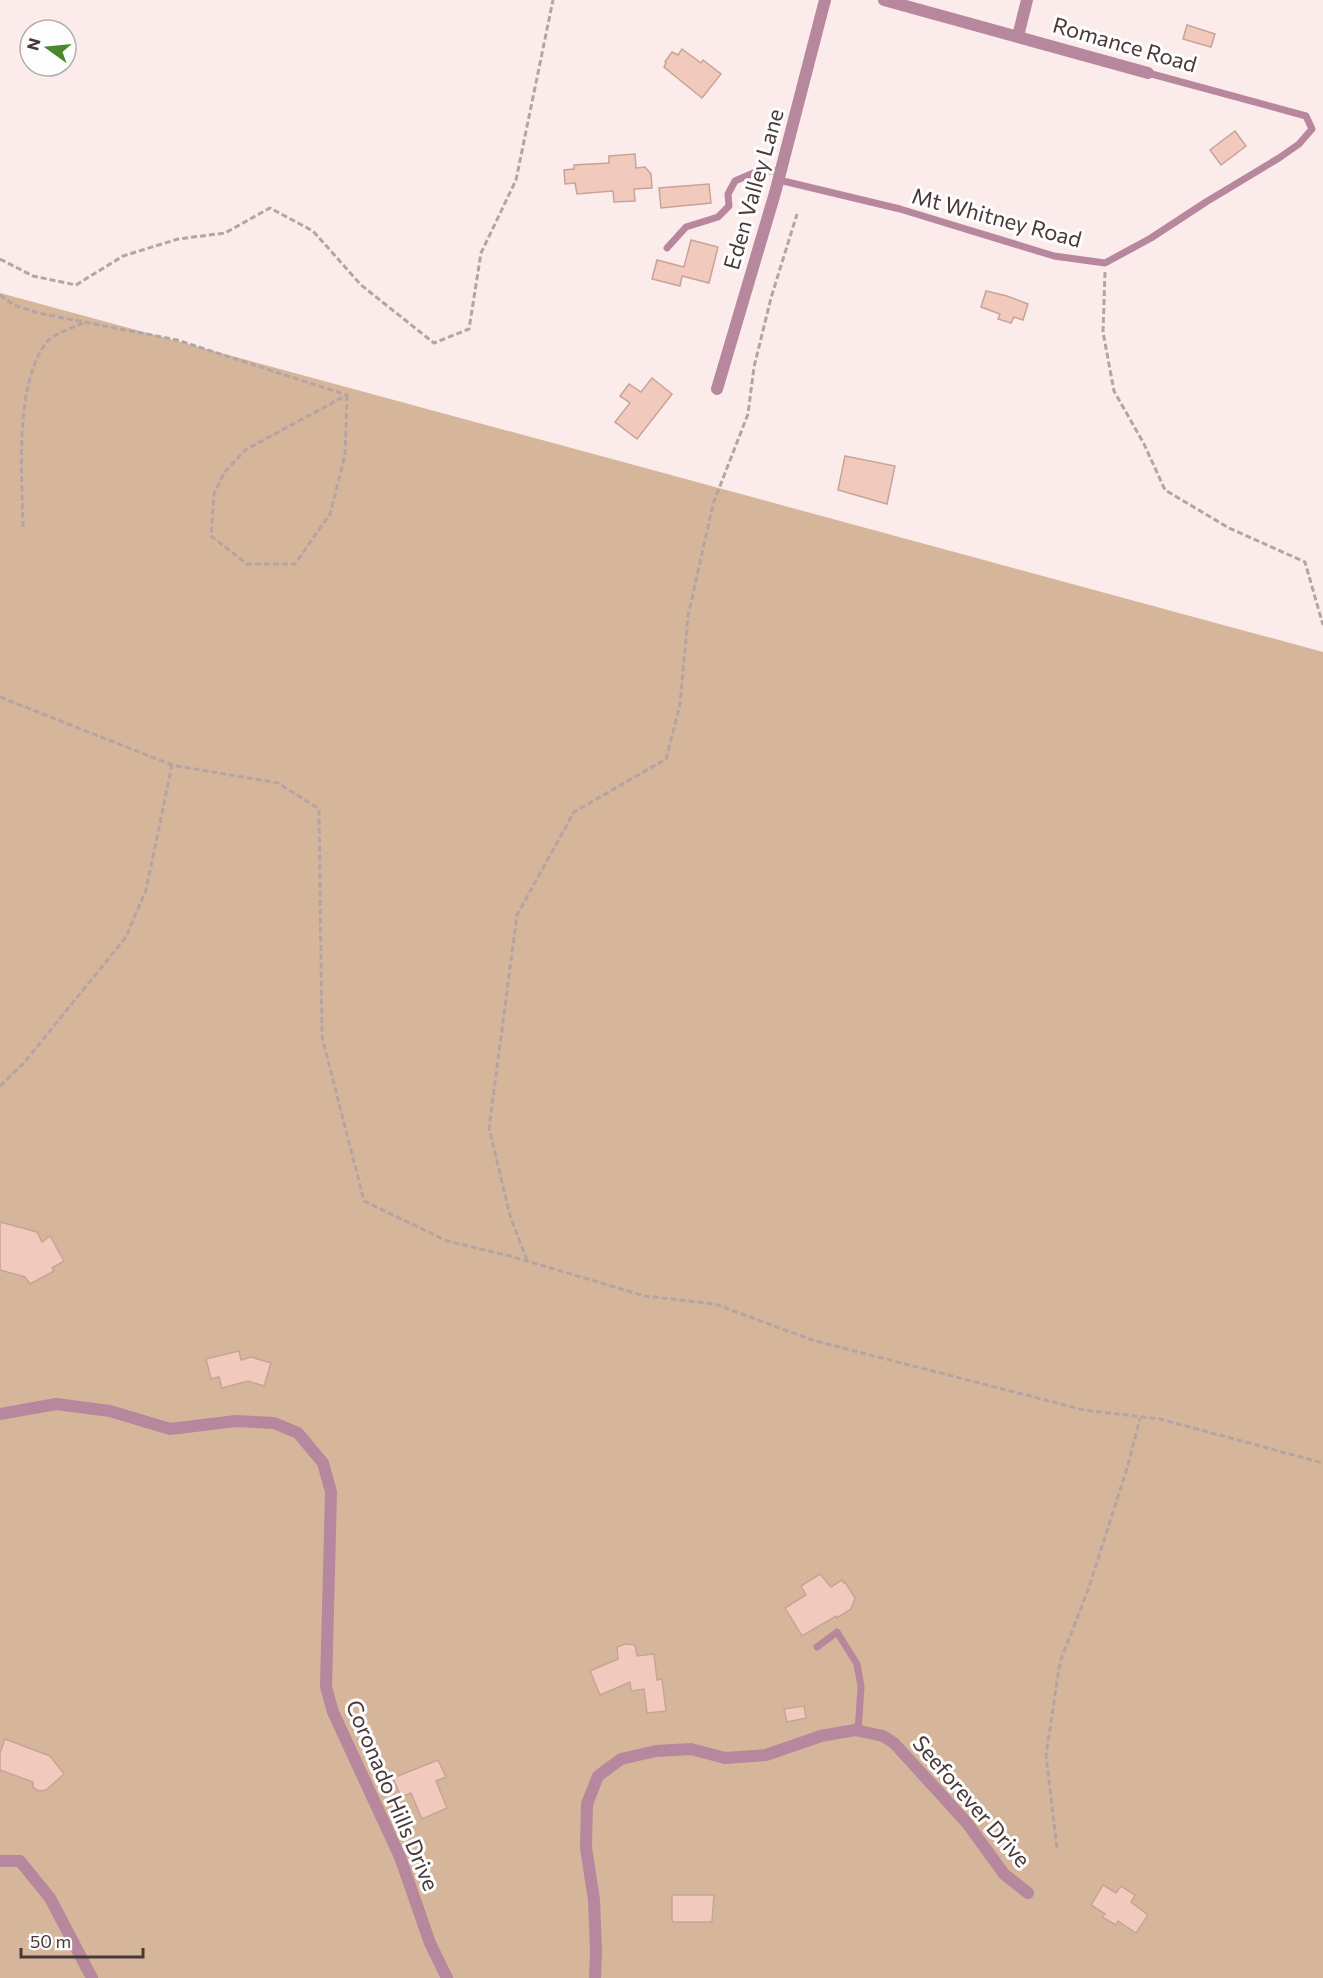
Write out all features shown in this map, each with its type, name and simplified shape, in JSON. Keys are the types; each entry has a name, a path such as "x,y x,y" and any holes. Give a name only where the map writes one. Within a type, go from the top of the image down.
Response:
{"street":[{"name":"Eden Valley Lane","path":"717,389 780,175 825,0"},
{"name":"Romance Road","path":"884,0 1148,73"},
{"path":"1018,36 1027,0"},
{"name":"Coronado Hills Drive","path":"0,1413 56,1404 110,1411 170,1429 236,1421 274,1423 298,1433 323,1462 331,1492 326,1687 333,1712 400,1857 430,1942 447,1978"},
{"name":"Seeforever Drive","path":"595,1978 594,1900 586,1848 587,1804 598,1776 621,1759 656,1751 691,1749 725,1758 766,1755 821,1736 858,1731 884,1736 894,1743 966,1823 1004,1874 1028,1893"},
{"path":"0,1861 20,1861 50,1898 92,1978"}],"lane":[{"name":"Romance Road","path":"1148,73 1306,116 1312,129"},
{"name":"Mt Whitney Road","path":"667,248 686,226 718,217 724,212 729,206 728,194 735,181 758,171 780,175 900,209 1054,256 1105,263 1151,238 1279,158 1299,144 1312,129"},
{"path":"817,1647 837,1632 857,1664 861,1687 858,1731"}],"path":[{"path":"0,259 33,276 76,285 123,256 178,239 225,233 270,208 313,231 361,285 434,343 469,329 481,253 516,180 553,0"},
{"path":"528,1261 511,1219 489,1128 517,915 574,812 666,759 680,705 688,616 713,504 748,414 754,367 771,298 797,214"},
{"path":"1105,263 1103,332 1114,391 1144,444 1165,489 1229,528 1305,562 1323,625"},
{"path":"0,295 14,305 38,313 177,340 347,395"},
{"path":"23,527 21,440 30,373 48,340 85,322"},
{"path":"347,395 345,455 330,514 295,564 247,564 211,536 213,494 224,473 245,450 347,395"},
{"path":"0,697 172,765 278,783 320,809 322,1037 364,1201 447,1241 528,1261 645,1296 715,1304 812,1340 1084,1410 1161,1419 1323,1463"},
{"path":"0,1086 23,1064 126,937 146,890 172,765"},
{"path":"1057,1848 1046,1755 1060,1662 1088,1590 1128,1465 1140,1417"}],"shaded area":[{"path":"0,293 1323,652 1323,1978 0,1978"}],"building":[{"path":"1187,25 1215,34 1211,47 1183,39"},
{"path":"682,49 701,63 703,60 721,74 702,98 664,67 672,52 678,55"},
{"path":"1235,131 1246,146 1221,165 1210,150"},
{"path":"635,154 636,168 645,167 651,174 652,188 634,189 635,201 614,202 613,191 577,194 575,183 565,184 564,170 574,169 574,165 609,163 609,156"},
{"path":"709,184 711,203 661,208 659,188"},
{"path":"691,240 718,247 709,283 682,276 680,286 652,279 657,260 684,267"},
{"path":"986,291 1028,304 1023,320 1014,317 1011,323 998,319 1000,314 981,307"},
{"path":"652,378 672,394 637,439 615,422 630,403 620,396 629,384 641,392"},
{"path":"845,456 895,466 887,504 838,490"},
{"path":"0,1222 37,1232 42,1242 50,1236 64,1261 52,1268 54,1271 30,1284 25,1277 0,1270"},
{"path":"239,1351 241,1360 251,1357 271,1363 264,1386 248,1381 222,1388 219,1377 211,1379 206,1359"},
{"path":"820,1574 831,1587 842,1580 845,1582 855,1598 851,1609 802,1636 785,1608 806,1595 801,1586"},
{"path":"625,1644 635,1645 637,1656 654,1654 657,1680 662,1679 666,1711 647,1713 644,1689 631,1691 630,1682 600,1695 590,1671 618,1659 617,1647"},
{"path":"804,1706 806,1718 787,1722 784,1709"},
{"path":"5,1739 50,1756 64,1774 46,1790 39,1791 33,1787 33,1782 0,1770 0,1753"},
{"path":"438,1760 446,1777 436,1781 447,1808 422,1819 411,1793 401,1797 393,1778"},
{"path":"1103,1885 1116,1893 1121,1886 1135,1895 1131,1902 1148,1915 1136,1933 1118,1921 1116,1925 1102,1917 1105,1914 1091,1905"},
{"path":"672,1895 714,1895 712,1922 673,1922"}]}
